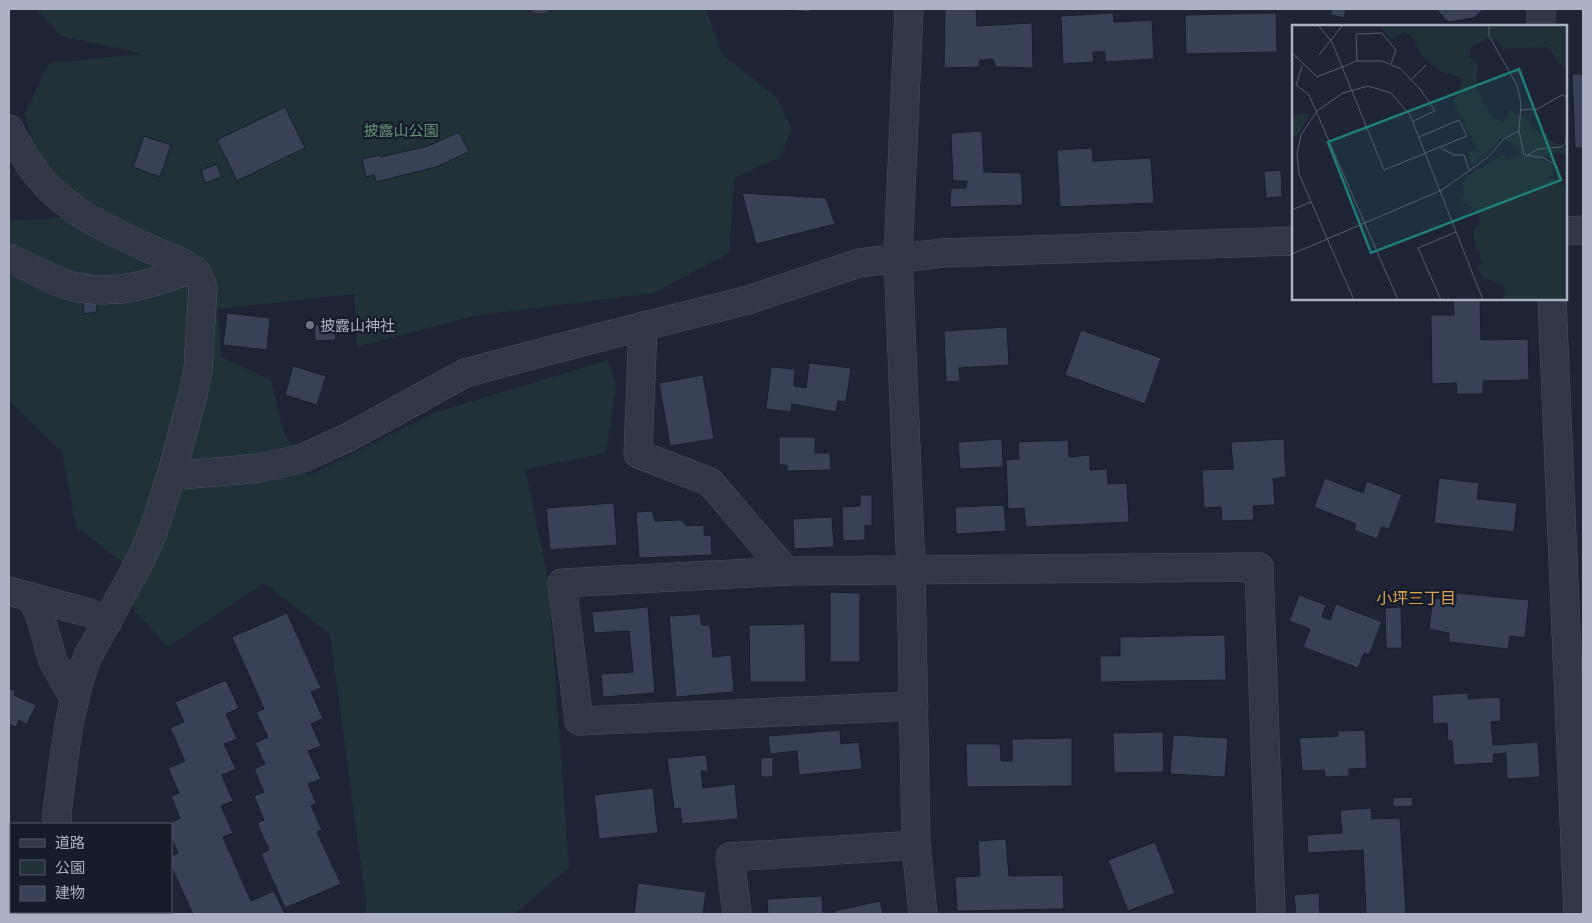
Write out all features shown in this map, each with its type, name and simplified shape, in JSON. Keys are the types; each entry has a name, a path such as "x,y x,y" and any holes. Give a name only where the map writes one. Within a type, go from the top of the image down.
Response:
{"street":[{"path":"910,9 898,257 911,570 916,845 923,914"},
{"path":"1541,9 1541,25"},
{"path":"9,129 20,150 48,188 67,204 87,218 184,264 196,272 203,287 198,369 171,476 153,532 87,658 82,672 67,739 57,823"},
{"path":"1567,231 1583,230"},
{"path":"171,476 260,468 303,458 349,437 465,373 748,300 859,262 943,253 1292,240"},
{"path":"9,258 67,285 111,291 160,281 191,269"},
{"path":"1552,300 1578,914"},
{"path":"643,326 638,454 710,482 786,571"},
{"path":"914,706 578,721 562,583 786,571 1259,567 1271,914"},
{"path":"20,594 89,613 108,621"},
{"path":"20,594 41,619 54,661 75,700"},
{"path":"737,914 730,857 916,845"}],"green space":[{"name":"披露山公園","path":"36,9 706,9 722,54 776,97 792,130 779,158 735,177 729,253 654,293 473,316 357,347 354,294 218,309 221,357 271,380 284,433 308,476 434,413 608,360 616,386 606,453 525,469 548,578 569,867 515,914 364,914 367,910 330,634 264,583 168,647 136,613 121,561 76,527 62,452 9,401 9,220 51,219 101,207 68,191 33,145 25,113 49,63 143,54 61,36"}],"building":[{"path":"526,9 554,9 544,14 536,14"},
{"path":"777,9 813,9 809,12"},
{"path":"945,9 976,9 977,26 1032,23 1033,68 996,67 993,59 980,60 979,67 944,68"},
{"path":"1331,9 1346,9 1344,18 1331,15"},
{"path":"1436,9 1483,9 1474,18 1448,22"},
{"path":"1113,13 1114,22 1152,20 1154,59 1105,62 1105,52 1093,52 1094,62 1063,64 1061,16"},
{"path":"1276,13 1277,52 1186,54 1185,15"},
{"path":"1572,74 1583,74 1583,148 1575,148"},
{"path":"285,107 305,148 237,181 217,140"},
{"path":"982,131 984,172 1021,173 1023,205 950,207 951,188 966,188 967,181 953,181 951,133"},
{"path":"459,132 469,152 436,167 376,182 374,175 366,177 362,159 380,155 381,157 428,146"},
{"path":"144,136 171,145 160,177 133,167"},
{"path":"1092,148 1093,161 1151,158 1154,203 1060,207 1057,150"},
{"path":"217,164 222,177 205,183 201,170"},
{"path":"1281,170 1282,197 1266,198 1264,171"},
{"path":"742,193 826,198 835,224 756,244"},
{"path":"1453,300 1480,300 1481,340 1528,339 1529,380 1483,381 1483,394 1457,394 1456,383 1432,384 1431,315 1454,315"},
{"path":"96,301 97,312 84,314 83,302"},
{"path":"227,313 270,318 267,350 223,345"},
{"path":"335,324 336,340 315,341 314,325"},
{"path":"1007,327 1009,365 959,368 960,381 946,382 944,331"},
{"path":"1081,330 1161,358 1145,404 1065,375"},
{"path":"809,363 851,368 846,402 838,401 836,412 792,404 791,412 766,409 771,367 795,369 794,386 806,388"},
{"path":"293,366 326,376 317,405 285,395"},
{"path":"703,375 714,439 670,446 659,383"},
{"path":"779,437 815,437 815,453 830,453 831,470 787,471 787,465 779,465"},
{"path":"1002,439 1003,467 960,469 958,442"},
{"path":"1284,439 1286,477 1273,479 1275,505 1253,506 1254,520 1222,521 1221,507 1204,508 1202,470 1233,469 1231,442"},
{"path":"1068,440 1069,457 1090,455 1090,470 1107,469 1108,484 1127,483 1129,522 1026,527 1024,508 1008,509 1006,460 1019,459 1018,442"},
{"path":"1325,478 1363,493 1367,481 1402,495 1389,529 1382,527 1377,539 1354,530 1356,524 1314,507"},
{"path":"1439,478 1479,483 1477,499 1517,503 1514,532 1434,523"},
{"path":"860,495 872,495 872,526 865,525 865,540 843,541 842,507 860,506"},
{"path":"614,503 617,545 550,550 546,508"},
{"path":"1004,505 1006,531 956,534 955,507"},
{"path":"652,511 655,521 682,520 686,526 704,525 704,535 711,536 712,555 639,558 636,512"},
{"path":"832,517 834,547 794,549 793,519"},
{"path":"830,592 860,593 860,662 830,662"},
{"path":"1456,593 1529,600 1525,638 1510,636 1508,649 1449,642 1449,633 1429,629 1433,598 1456,601"},
{"path":"1299,595 1326,605 1322,617 1330,620 1336,604 1382,622 1369,655 1364,653 1358,668 1303,647 1310,629 1289,621"},
{"path":"648,607 655,693 603,697 601,674 633,672 629,631 594,633 592,612"},
{"path":"1401,607 1402,648 1386,648 1385,608"},
{"path":"287,613 321,688 311,692 323,718 311,724 321,746 308,751 321,779 308,784 316,803 311,806 322,830 317,832 341,884 285,908 261,854 269,850 257,823 264,820 254,796 264,792 254,769 265,764 255,743 268,737 256,712 264,709 232,637"},
{"path":"700,614 702,625 710,625 713,657 731,655 734,692 676,697 669,616"},
{"path":"805,624 806,682 750,682 749,625"},
{"path":"1225,635 1226,680 1100,682 1100,656 1120,656 1120,637"},
{"path":"226,680 239,708 226,714 237,739 224,744 236,769 222,775 233,801 221,806 233,833 223,837 251,901 274,891 285,914 193,914 172,868 172,856 178,853 172,839 172,823 170,823 180,818 171,796 179,793 168,768 185,761 170,728 184,722 175,702"},
{"path":"9,688 16,691 14,695 36,705 27,724 19,720 16,727 9,724"},
{"path":"1468,693 1468,699 1500,697 1501,721 1491,722 1493,745 1538,742 1540,777 1507,779 1506,753 1493,754 1494,763 1454,765 1452,741 1448,741 1447,723 1433,724 1432,695"},
{"path":"840,730 841,744 859,742 862,769 799,775 797,751 770,754 768,736"},
{"path":"1365,730 1367,768 1349,769 1349,776 1325,777 1324,770 1302,771 1299,738 1338,736 1337,731"},
{"path":"1163,732 1164,772 1114,773 1113,733"},
{"path":"1173,735 1228,738 1225,777 1170,774"},
{"path":"1072,738 1072,786 967,787 966,744 1000,744 1001,761 1012,761 1012,739"},
{"path":"706,755 708,771 701,771 703,788 735,784 738,819 682,824 680,808 674,809 667,758"},
{"path":"773,757 773,777 761,777 761,758"},
{"path":"653,788 658,833 599,839 594,795"},
{"path":"1412,797 1413,806 1393,807 1393,798"},
{"path":"1371,808 1372,819 1400,818 1406,914 1366,914 1363,850 1308,853 1307,835 1342,833 1340,810"},
{"path":"1006,839 1009,876 1063,875 1064,909 957,911 955,877 980,876 978,841"},
{"path":"1155,842 1175,893 1128,911 1108,860"},
{"path":"638,883 706,892 703,914 634,914"},
{"path":"1319,893 1320,914 1296,914 1294,895"},
{"path":"822,896 823,914 768,914 767,899"},
{"path":"880,901 883,914 834,914 834,911"}],"place":[{"name":"披露山神社","path":"310,325"}],"district":[{"name":"小坪三丁目","path":"1416,598"}]}
